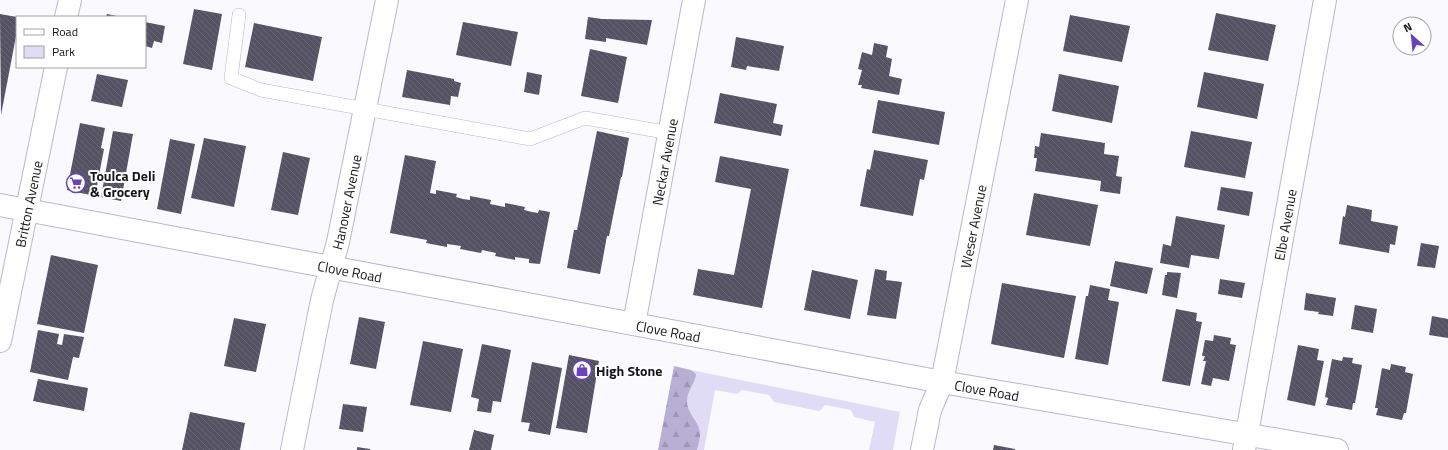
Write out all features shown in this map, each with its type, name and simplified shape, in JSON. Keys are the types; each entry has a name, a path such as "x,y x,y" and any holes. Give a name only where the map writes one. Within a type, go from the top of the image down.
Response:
{"street":[{"path":"66,16 70,0"},
{"name":"Hanover Avenue","path":"292,450 322,300 338,242 387,0"},
{"name":"Neckar Avenue","path":"634,324 694,0"},
{"name":"Weser Avenue","path":"922,450 930,410 942,382 1017,0"},
{"name":"Elbe Avenue","path":"1245,442 1325,0"},
{"name":"Britton Avenue","path":"0,341 56,68"},
{"name":"Clove Road","path":"0,205 942,382 1245,442 1337,450"}],"lane":[{"path":"239,15 231,78 261,90 530,139 585,118 670,133"}],"green space":[{"path":"674,366 691,370 696,374 687,397 687,401 689,410 699,430 700,437 697,450 658,450"},
{"path":"691,370 900,412 893,450 869,450 875,422 854,417 851,410 825,405 819,411 774,402 769,395 742,390 737,394 715,390 704,450 697,450 699,430 687,404 688,394 696,374"}],"building":[{"path":"194,9 222,14 212,70 183,64"},
{"path":"1216,13 1276,25 1268,61 1208,50"},
{"path":"0,14 16,17 16,36 1,115"},
{"path":"107,14 117,16 106,16"},
{"path":"1070,15 1130,26 1122,62 1063,51"},
{"path":"588,17 602,19 652,20 647,45 606,38 606,42 585,39"},
{"path":"146,22 165,26 162,43 154,41 152,48 146,46"},
{"path":"463,22 518,32 511,66 456,55"},
{"path":"254,23 322,37 313,81 245,67"},
{"path":"736,37 784,46 779,71 747,66 746,70 731,67"},
{"path":"874,43 888,46 886,57 892,59 889,76 902,79 899,95 861,88 862,85 858,85 862,70 858,69 862,52 872,55"},
{"path":"590,49 627,57 618,103 581,96"},
{"path":"407,70 454,79 454,81 461,83 458,97 451,96 450,105 402,97"},
{"path":"527,72 542,75 539,95 524,92"},
{"path":"1204,72 1264,84 1257,119 1197,107"},
{"path":"97,74 128,80 122,107 91,101"},
{"path":"1059,74 1119,86 1112,123 1052,111"},
{"path":"720,93 777,104 773,123 783,125 781,136 714,123"},
{"path":"878,100 945,112 939,145 872,133"},
{"path":"80,123 105,128 101,148 104,149 95,196 67,190"},
{"path":"113,131 133,134 121,201 101,197"},
{"path":"597,131 629,138 622,177 609,236 607,236 600,274 567,268 574,230 577,230"},
{"path":"1191,131 1252,142 1245,178 1184,167"},
{"path":"1041,133 1105,143 1104,154 1119,156 1116,176 1122,177 1120,194 1100,191 1101,181 1035,171 1037,158 1034,158 1035,146 1039,147"},
{"path":"204,138 246,146 234,207 191,198"},
{"path":"170,139 195,144 181,214 157,209"},
{"path":"874,150 928,160 924,180 920,179 913,216 860,206 867,169 870,170"},
{"path":"283,152 310,158 298,215 271,210"},
{"path":"405,155 436,161 430,193 436,194 436,190 457,194 456,197 463,199 470,200 470,196 491,200 490,204 505,207 505,203 525,207 524,210 532,212 538,213 539,210 550,212 540,264 529,263 529,259 515,257 515,260 495,256 496,253 482,250 481,253 460,249 461,246 447,244 447,247 426,243 427,240 390,233"},
{"path":"720,156 789,169 762,308 693,295 698,269 734,275 751,189 715,182"},
{"path":"1221,187 1253,192 1249,216 1217,210"},
{"path":"1034,193 1098,205 1090,246 1026,235"},
{"path":"1347,205 1372,210 1371,221 1398,226 1395,245 1390,244 1389,253 1339,244 1343,216 1345,217"},
{"path":"1176,216 1225,225 1219,259 1191,255 1189,268 1160,263 1163,244 1171,246"},
{"path":"1421,243 1439,246 1435,268 1417,266"},
{"path":"51,255 98,265 84,333 37,324"},
{"path":"1115,261 1153,268 1147,294 1110,286"},
{"path":"875,269 887,271 886,280 902,282 896,319 867,315"},
{"path":"812,270 858,280 850,319 804,310"},
{"path":"1167,272 1181,273 1177,298 1162,295 1165,275 1167,275"},
{"path":"1220,279 1245,283 1242,298 1218,294"},
{"path":"1002,283 1076,296 1064,358 991,344"},
{"path":"1090,285 1110,289 1108,300 1119,302 1108,365 1075,359 1086,296 1088,296"},
{"path":"1306,293 1336,298 1333,316 1304,310"},
{"path":"1355,305 1377,309 1373,333 1351,329"},
{"path":"1176,309 1197,313 1196,321 1202,322 1190,386 1162,381"},
{"path":"1432,316 1448,319 1448,338 1429,335"},
{"path":"359,317 385,322 376,369 350,364"},
{"path":"234,318 266,324 256,372 224,366"},
{"path":"38,330 59,334 57,344 62,345 64,334 84,337 79,358 73,357 68,380 30,372"},
{"path":"1214,335 1231,338 1230,344 1236,345 1229,381 1213,378 1211,386 1201,384 1206,361 1203,361 1205,356 1202,356 1205,340 1213,341"},
{"path":"423,341 463,349 451,412 410,405"},
{"path":"482,344 511,350 501,402 493,401 491,413 477,411 479,399 471,397"},
{"path":"1298,345 1319,349 1317,360 1324,361 1315,406 1287,400"},
{"path":"569,355 599,361 587,433 556,428"},
{"path":"1343,357 1353,358 1352,363 1362,365 1355,403 1353,403 1352,410 1326,405 1328,398 1325,397 1332,359 1342,361"},
{"path":"532,362 562,368 550,435 528,431 530,423 521,422"},
{"path":"1391,364 1406,367 1405,372 1413,374 1406,413 1404,413 1402,420 1376,415 1378,408 1375,408 1382,368 1390,370"},
{"path":"38,379 88,388 84,411 33,401"},
{"path":"343,404 367,407 363,432 339,429"},
{"path":"190,412 245,423 240,450 182,450"},
{"path":"474,430 494,435 491,450 469,450"},
{"path":"994,445 1015,449 1015,450 993,450"},
{"path":"357,447 370,449 370,450 357,450"}],"place":[{"name":"Toulca Deli & Grocery","path":"76,183"},
{"name":"High Stone","path":"582,370"}]}
